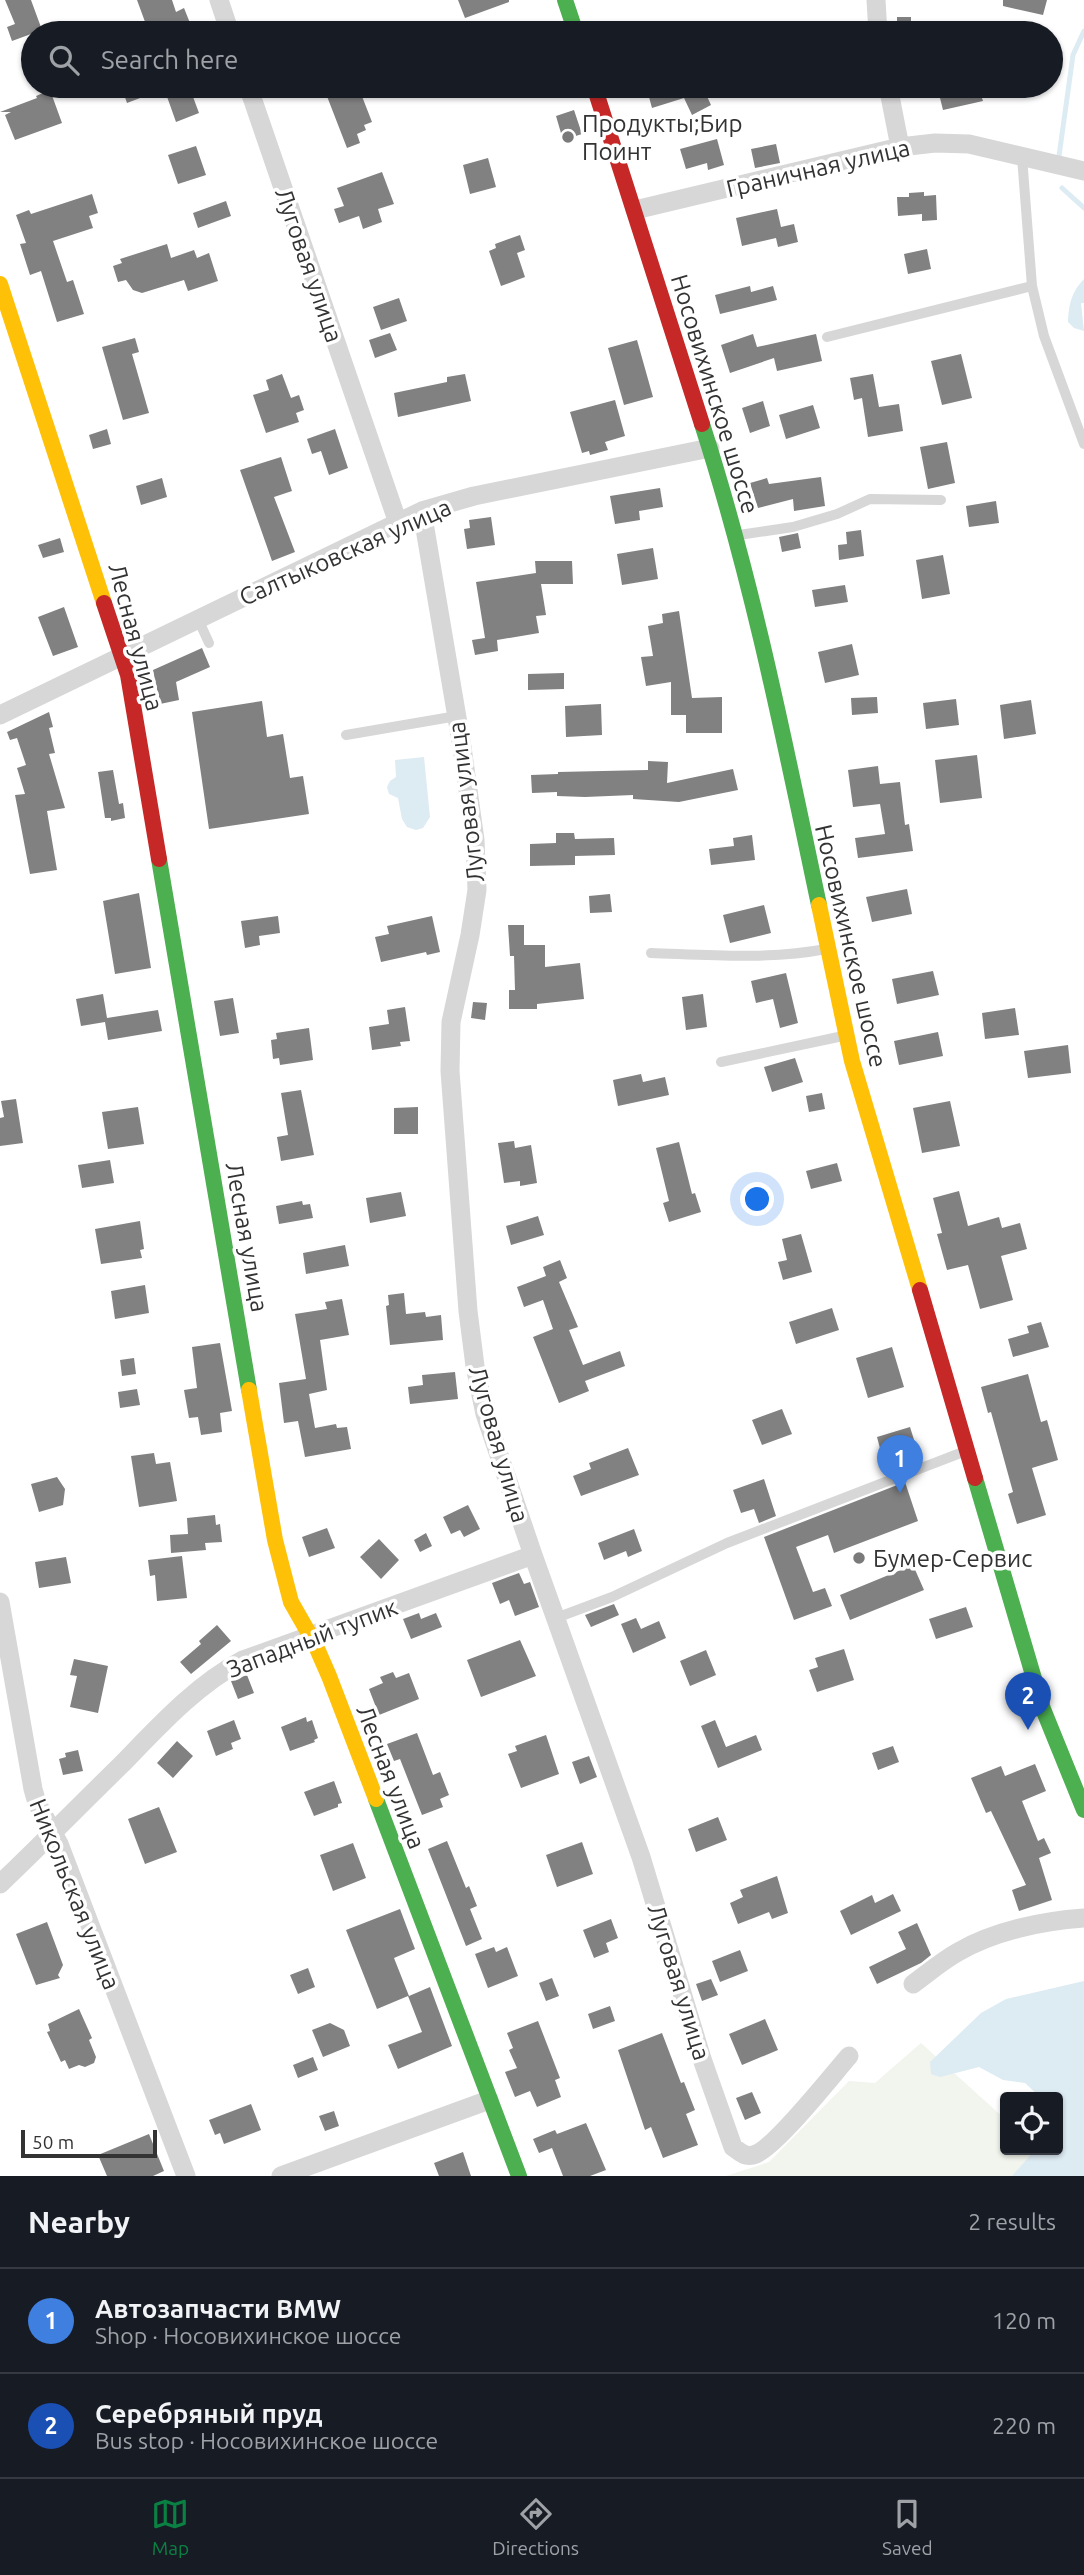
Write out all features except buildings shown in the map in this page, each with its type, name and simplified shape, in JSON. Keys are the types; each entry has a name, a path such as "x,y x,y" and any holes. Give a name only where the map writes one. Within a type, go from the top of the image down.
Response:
{"street":[{"path":"219,0 226,21"},
{"path":"565,0 572,21"},
{"path":"876,0 877,21"},
{"name":"Луговая улица","path":"252,98 398,523"},
{"name":"Носовихинское шоссе","path":"598,98 710,448 735,536 772,682 846,1035 965,1451 1043,1709 1060,1757 1084,1810"},
{"path":"890,98 900,146"},
{"name":"Граничная улица","path":"635,210 900,146 969,144 1084,171"},
{"name":"Лесная улица","path":"0,284 128,675 275,1540 291,1602 329,1676 519,2176"},
{"name":"Салтыковская улица","path":"0,715 422,511 474,496 710,448"},
{"name":"Луговая улица","path":"422,511 475,840 477,890 470,935 450,1022 450,1071 468,1311 475,1366 485,1413 641,1857 702,2059 733,2147 750,2156 759,2153 774,2141 849,2056"},
{"name":"Западный тупик","path":"0,1885 172,1713 212,1679 243,1660 533,1555"},
{"name":"Никольская улица","path":"0,1602 33,1789 53,1833 186,2176"},
{"path":"914,1984 950,1957 979,1941 1031,1927 1084,1918"},
{"path":"281,2176 489,2100"}],"lane":[{"path":"1022,156 1032,286 1044,336 1084,444"},
{"path":"827,337 1032,286"},
{"path":"735,536 793,527 837,514 870,499 941,500"},
{"path":"198,619 209,643"},
{"path":"345,735 457,716"},
{"path":"651,953 739,956 806,953 827,949"},
{"path":"722,1062 846,1035"},
{"path":"556,1618 612,1597 727,1543 965,1451"}],"shaded area":[{"path":"1084,279 1084,303 1081,303 1084,331 1074,328 1068,322 1072,299"},
{"path":"424,757 430,817 423,828 416,830 407,827 402,819 398,798 389,794 387,787 396,777 395,760"},
{"path":"1084,1981 1084,2176 1012,2176 1031,2155 1063,2155 1063,2092 1035,2092 1025,2083 1003,2080 979,2067 940,2077 931,2074 930,2062 981,2013 1006,1999"},
{"path":"921,2043 1000,2114 1000,2155 1063,2153 1084,2162 1084,2176 726,2176 769,2162 849,2081 875,2083"}],"waterway":[{"path":"1059,156 1073,55 1084,31"},
{"path":"1062,188 1084,208"}],"traffic: fast":[{"path":"565,0 572,21"},
{"path":"702,424 752,603 819,905"},
{"path":"159,859 249,1390"},
{"path":"975,1478 1043,1709 1084,1810"},
{"path":"376,1799 519,2176"}],"traffic: slow":[{"path":"0,284 104,603"},
{"path":"819,905 852,1061 920,1290"},
{"path":"249,1390 275,1540 291,1602 315,1644 329,1676 376,1799"}],"traffic: jam":[{"path":"598,98 702,424"},
{"path":"104,603 128,675 159,859"},
{"path":"920,1290 975,1478"}],"place":[{"name":"Продукты;Бир Поинт","path":"568,137"},
{"name":"Автозапчасти BMW","path":"900,1493"},
{"name":"Бумер-Сервис","path":"859,1558"},
{"name":"Серебряный пруд","path":"1028,1730"}]}
